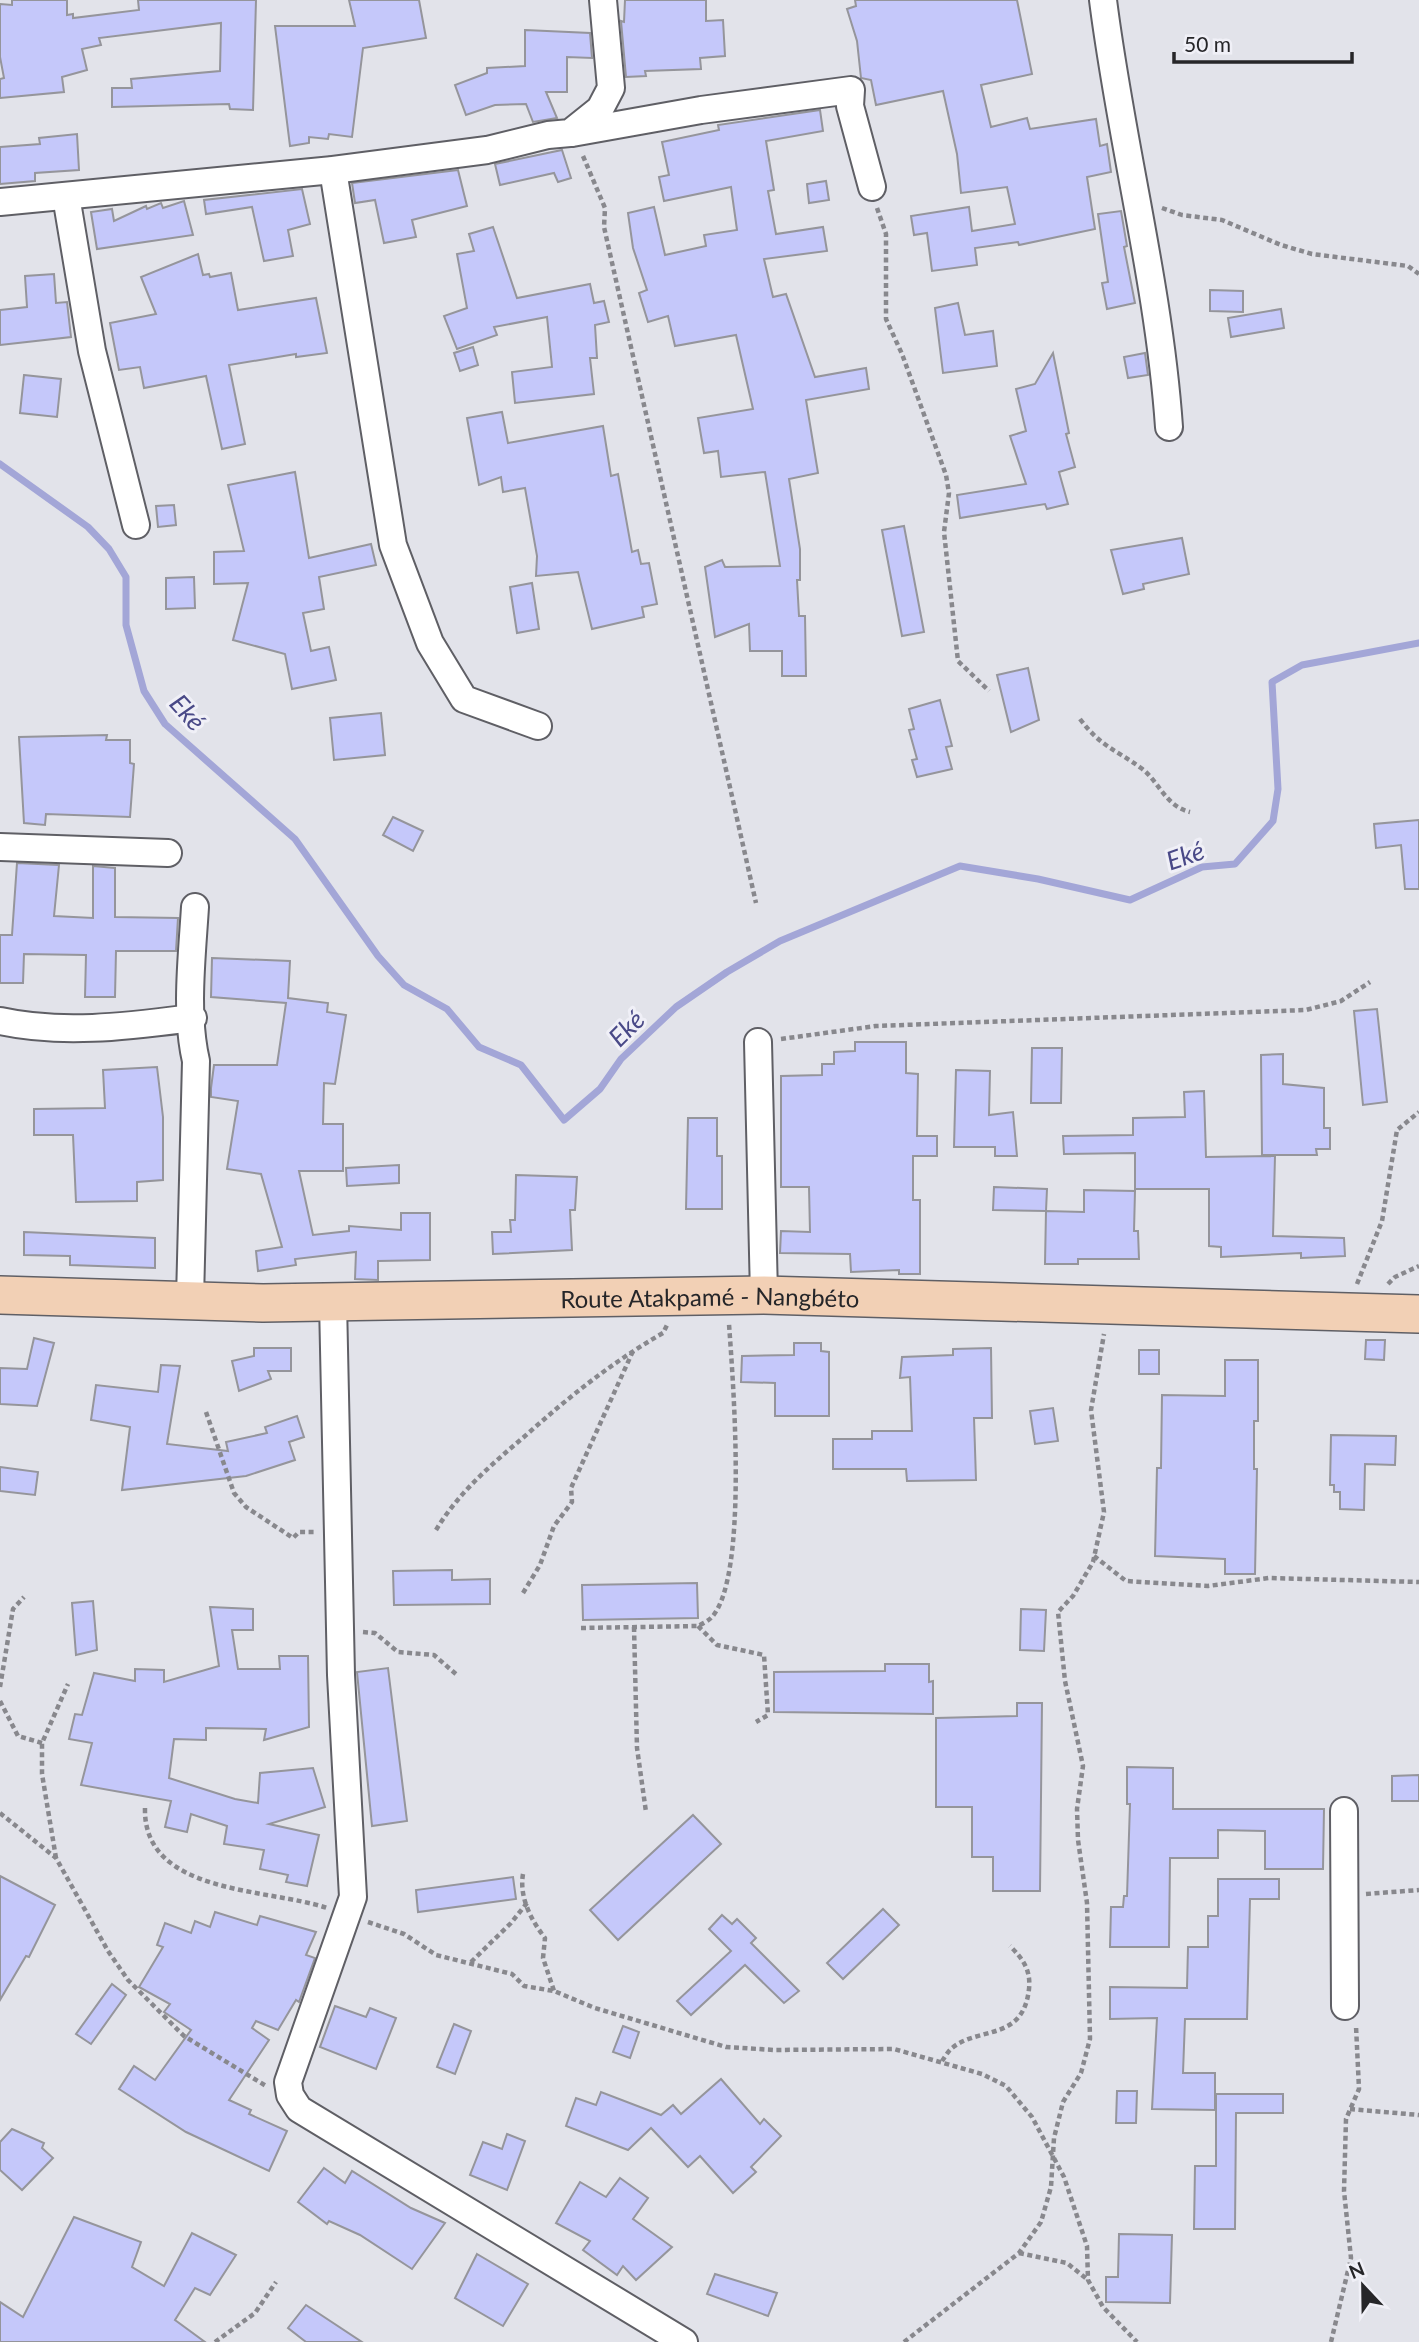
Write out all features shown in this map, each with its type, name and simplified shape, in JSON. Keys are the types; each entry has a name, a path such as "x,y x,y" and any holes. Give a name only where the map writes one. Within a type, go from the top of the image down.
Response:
{"main road":[{"name":"Route Atakpamé - Nangbéto","path":"0,1295 333,1302 764,1295 1345,1314 1419,1314"}],"street":[{"path":"570,133 600,108 611,88 603,0"},
{"path":"1103,0 1118,107 1166,380 1169,427"},
{"path":"0,202 333,170 487,150 548,135 701,110 850,90 850,106 872,187"},
{"path":"333,170 393,545 430,643 464,699 538,726"},
{"path":"66,196 92,351 136,525"},
{"path":"0,847 168,853"},
{"path":"190,1299 196,1061 192,1041 191,984 195,906"},
{"path":"0,1021 24,1027 117,1027 193,1017"},
{"path":"758,1042 764,1295"},
{"path":"333,1302 340,1629 354,1897 288,2082 290,2095 299,2109 684,2342"},
{"path":"1344,1811 1345,2006"}],"path":[{"path":"570,133 597,181 606,208 604,227 756,903"},
{"path":"872,187 886,234 886,319 902,354 946,475 949,493 944,532 958,662 989,691"},
{"path":"1135,200 1182,215 1222,220 1281,246 1312,254 1408,266 1419,274"},
{"path":"1080,719 1109,750 1143,769 1163,794 1181,810 1190,812"},
{"path":"758,1042 876,1026 1306,1010 1341,1001 1370,982"},
{"path":"1345,1314 1382,1221 1397,1130 1419,1112"},
{"path":"581,1628 698,1626 713,1616 734,1553 735,1410 727,1295"},
{"path":"436,1530 450,1508 475,1479 559,1406 615,1360 663,1333 681,1296"},
{"path":"904,2342 1019,2253 1041,2222 1051,2187 1054,2137 1063,2102 1080,2073 1090,2039 1087,1903 1077,1819 1083,1766 1065,1681 1058,1612 1073,1596 1094,1556 1104,1512 1091,1410 1099,1377 1108,1306"},
{"path":"523,1593 541,1565 554,1526 572,1502 571,1488 634,1350"},
{"path":"205,1412 234,1493 246,1507 293,1538 299,1532 337,1532"},
{"path":"1094,1556 1126,1581 1208,1586 1269,1578 1419,1582"},
{"path":"0,1687 13,1609 24,1597"},
{"path":"698,1626 717,1645 764,1654 768,1715 756,1722"},
{"path":"634,1627 637,1748 646,1812"},
{"path":"340,1629 375,1633 398,1651 433,1655 457,1675"},
{"path":"68,1684 42,1743 42,1774 56,1858 121,1971 184,2036 264,2086 288,2082"},
{"path":"0,1701 18,1736 42,1743"},
{"path":"145,1808 151,1839 161,1856 189,1875 240,1889 309,1902 347,1914 404,1934 436,1955 512,1974 524,1986 554,1991 595,2008 726,2047 774,2050 894,2049 982,2074 1006,2086 1032,2117 1078,2214 1087,2246 1088,2280"},
{"path":"0,1813 56,1858"},
{"path":"523,1874 522,1883 531,1919 545,1938 543,1958 554,1991"},
{"path":"1344,1897 1419,1890"},
{"path":"470,1963 511,1923 527,1903"},
{"path":"942,2061 952,2047 1008,2026 1027,2005 1030,1978 1024,1960 1010,1946"},
{"path":"1331,2342 1350,2258 1344,2191 1346,2119 1359,2089 1356,2016 1345,2006"},
{"path":"1350,2109 1419,2115"},
{"path":"1019,2253 1067,2263 1088,2280 1103,2306 1137,2342"},
{"path":"215,2342 255,2313 276,2282"}],"building":[{"path":"12,0 67,0 67,15 73,14 73,18 139,10 138,0 256,0 253,110 230,109 229,104 112,107 112,88 132,88 131,79 220,71 221,23 99,38 101,45 82,49 87,70 62,77 64,92 0,98 0,79 4,78 0,57 0,4 12,5"},
{"path":"349,0 419,0 426,38 363,48 352,137 329,134 328,139 309,137 309,143 290,146 275,26 355,26"},
{"path":"625,0 706,0 706,21 723,20 725,56 700,58 701,69 645,71 646,76 626,77 621,21 624,22"},
{"path":"855,0 1017,0 1032,74 981,85 991,127 1027,118 1030,129 1096,119 1100,146 1107,144 1111,172 1087,177 1095,229 1019,245 1018,242 975,248 977,265 932,271 927,233 914,235 911,216 969,207 972,231 1015,224 1007,187 961,193 957,154 943,91 876,105 871,80 861,78 857,41 847,9 856,6"},
{"path":"525,30 590,33 592,58 567,57 567,92 546,92 557,118 533,122 526,104 495,105 466,115 455,85 487,73 487,68 525,66"},
{"path":"820,110 823,131 766,141 774,190 768,191 776,234 823,227 827,251 764,259 773,297 786,294 815,377 866,368 869,389 806,400 818,473 789,479 800,549 800,580 797,580 799,616 805,616 806,676 782,676 782,651 750,651 749,624 715,637 705,567 722,560 725,567 780,566 765,472 721,477 718,451 704,453 698,418 753,409 736,335 675,346 668,316 648,322 639,293 647,290 633,248 628,213 654,207 665,255 706,246 704,235 737,230 731,187 664,201 659,177 669,175 662,142 719,130 718,125"},
{"path":"77,134 79,170 35,173 35,181 0,184 0,147 40,144 39,138"},
{"path":"562,150 571,178 558,182 554,173 500,185 495,164"},
{"path":"458,170 467,206 412,220 416,237 384,243 375,200 355,203 352,183"},
{"path":"826,181 829,200 809,203 807,184"},
{"path":"302,189 310,224 288,230 293,256 264,261 252,207 206,214 204,200"},
{"path":"184,201 193,235 97,249 91,212 112,209 114,221 146,206 147,209 161,203 163,208"},
{"path":"1121,211 1127,246 1124,247 1135,303 1107,309 1102,283 1108,282 1098,214"},
{"path":"493,227 517,298 590,284 594,303 604,301 609,322 595,325 597,358 590,358 594,394 515,403 512,372 552,367 547,317 494,327 497,335 457,349 444,316 467,308 457,254 474,251 469,234"},
{"path":"198,254 203,275 209,274 210,277 231,273 238,310 316,298 327,353 296,357 296,354 229,365 245,444 222,449 206,376 144,388 140,367 119,370 110,323 156,314 141,277"},
{"path":"54,274 56,303 67,302 71,337 0,345 0,310 27,307 25,276"},
{"path":"1210,290 1243,291 1243,312 1210,311"},
{"path":"958,303 965,335 993,331 997,366 943,373 935,308"},
{"path":"1281,309 1284,328 1231,337 1228,318"},
{"path":"473,347 478,365 460,371 454,353"},
{"path":"1053,353 1069,433 1066,434 1075,467 1059,472 1068,504 1047,509 1045,504 960,518 957,495 1026,484 1010,436 1026,431 1016,389 1035,384"},
{"path":"1145,353 1148,375 1128,378 1124,357"},
{"path":"24,375 61,379 57,417 20,413"},
{"path":"502,412 508,443 603,426 611,476 618,474 632,552 638,550 641,564 649,563 657,604 642,607 644,617 592,629 578,572 536,576 537,556 525,488 503,492 501,477 479,485 467,418"},
{"path":"295,472 309,558 371,544 376,565 319,577 324,609 303,613 311,651 329,647 336,680 292,689 285,654 233,640 248,583 214,584 214,552 244,551 228,485"},
{"path":"174,505 176,525 158,527 156,506"},
{"path":"904,526 924,632 902,636 882,530"},
{"path":"1182,538 1189,574 1143,584 1144,589 1123,594 1111,550"},
{"path":"194,577 195,608 166,609 166,578"},
{"path":"532,583 539,629 517,633 510,587"},
{"path":"1028,668 1039,720 1011,732 997,675"},
{"path":"940,700 952,746 946,747 952,769 917,777 912,760 917,759 909,730 914,729 909,709"},
{"path":"381,713 385,755 334,760 330,718"},
{"path":"107,735 106,740 130,740 130,763 134,764 130,817 46,814 45,825 24,823 19,737"},
{"path":"393,817 423,831 413,851 383,835"},
{"path":"1419,820 1419,889 1405,889 1401,845 1376,848 1374,824"},
{"path":"17,863 59,865 54,916 93,918 93,866 115,868 115,917 178,918 176,951 116,951 115,997 85,997 86,955 24,954 23,983 0,983 0,935 12,935"},
{"path":"212,958 290,961 288,998 328,1003 327,1012 346,1015 335,1084 324,1083 323,1124 343,1124 343,1171 299,1171 313,1235 349,1231 349,1226 401,1230 401,1213 430,1213 430,1260 378,1261 378,1280 355,1279 356,1252 295,1259 296,1265 258,1271 256,1251 282,1247 261,1174 227,1169 238,1101 211,1097 211,1088 214,1065 277,1065 286,1003 211,997"},
{"path":"1377,1009 1387,1102 1363,1105 1354,1011"},
{"path":"855,1042 906,1042 906,1073 918,1074 917,1136 937,1136 937,1156 913,1156 913,1200 920,1200 920,1274 899,1274 899,1270 851,1272 850,1254 780,1253 781,1231 810,1232 809,1187 781,1187 781,1076 822,1075 822,1064 834,1064 834,1052 855,1051"},
{"path":"1032,1048 1062,1048 1061,1103 1031,1103"},
{"path":"1283,1054 1283,1084 1324,1088 1324,1128 1330,1128 1330,1149 1316,1149 1317,1155 1262,1155 1261,1055"},
{"path":"157,1067 163,1117 163,1180 137,1182 137,1201 76,1202 73,1135 34,1135 34,1109 105,1108 103,1070"},
{"path":"956,1070 990,1071 989,1115 1013,1112 1017,1156 995,1156 995,1147 954,1147"},
{"path":"1204,1091 1206,1157 1275,1156 1273,1236 1344,1238 1345,1256 1301,1258 1301,1253 1221,1257 1221,1247 1209,1246 1209,1189 1135,1189 1135,1153 1064,1154 1063,1136 1133,1135 1133,1118 1185,1117 1184,1092"},
{"path":"688,1118 717,1118 717,1156 722,1156 722,1209 686,1209"},
{"path":"399,1165 399,1183 347,1186 346,1168"},
{"path":"516,1175 577,1177 575,1210 570,1210 572,1250 493,1254 492,1232 511,1232 510,1220 515,1220"},
{"path":"994,1187 1047,1189 1046,1211 993,1210"},
{"path":"1084,1190 1135,1191 1134,1231 1138,1231 1139,1259 1078,1259 1078,1264 1045,1264 1046,1211 1084,1212"},
{"path":"24,1232 155,1238 155,1268 70,1265 70,1256 24,1255"},
{"path":"34,1338 54,1343 37,1406 0,1404 0,1368 27,1369"},
{"path":"1366,1340 1385,1340 1384,1360 1365,1359"},
{"path":"794,1343 821,1343 821,1351 829,1352 829,1416 775,1416 775,1383 741,1382 742,1356 794,1355"},
{"path":"254,1348 291,1348 291,1371 268,1371 271,1379 239,1391 232,1361 254,1356"},
{"path":"991,1348 992,1418 974,1418 976,1480 907,1481 906,1469 833,1469 833,1439 872,1439 872,1431 912,1431 910,1377 900,1378 902,1357 953,1355 953,1349"},
{"path":"1139,1350 1159,1350 1159,1374 1139,1374"},
{"path":"1225,1360 1258,1360 1258,1421 1254,1421 1254,1469 1257,1469 1255,1574 1225,1574 1225,1559 1155,1556 1157,1468 1161,1468 1162,1395 1225,1396"},
{"path":"161,1365 180,1366 167,1444 228,1451 226,1442 267,1433 265,1427 297,1416 304,1437 289,1442 295,1460 246,1476 122,1490 130,1427 91,1420 96,1385 158,1392"},
{"path":"1053,1408 1058,1441 1035,1444 1030,1411"},
{"path":"1331,1435 1396,1436 1395,1465 1365,1464 1364,1510 1340,1509 1340,1492 1334,1492 1334,1485 1330,1485"},
{"path":"0,1467 38,1472 35,1495 0,1491"},
{"path":"452,1570 452,1580 490,1579 490,1604 394,1605 393,1571"},
{"path":"697,1583 698,1618 583,1620 582,1585"},
{"path":"93,1601 97,1650 76,1655 72,1603"},
{"path":"210,1607 253,1609 253,1630 232,1630 238,1669 280,1669 279,1656 308,1656 309,1727 264,1740 266,1729 206,1728 206,1740 174,1739 169,1778 235,1799 258,1803 260,1773 313,1768 325,1807 269,1824 319,1835 307,1886 286,1882 288,1875 260,1869 264,1850 224,1844 227,1826 191,1814 187,1832 165,1827 171,1801 81,1785 92,1743 69,1739 75,1714 82,1715 94,1673 135,1681 135,1669 164,1670 164,1682 219,1666"},
{"path":"1021,1609 1046,1610 1044,1651 1020,1650"},
{"path":"885,1664 929,1664 929,1682 933,1681 933,1714 774,1712 774,1672 885,1671"},
{"path":"388,1668 407,1821 372,1826 357,1672"},
{"path":"1017,1703 1042,1703 1040,1891 993,1891 993,1857 972,1857 972,1807 936,1807 936,1718 1017,1716"},
{"path":"1127,1767 1173,1768 1173,1809 1324,1809 1323,1869 1265,1869 1265,1831 1218,1830 1218,1858 1170,1858 1169,1947 1110,1947 1111,1907 1123,1907 1124,1896 1127,1896 1130,1804 1127,1804"},
{"path":"1419,1775 1419,1801 1392,1801 1392,1776"},
{"path":"693,1815 721,1844 618,1940 590,1910"},
{"path":"0,1876 55,1905 29,1957 26,1956 0,2000"},
{"path":"513,1877 516,1899 418,1912 416,1890"},
{"path":"1218,1879 1279,1879 1279,1899 1250,1899 1247,2019 1185,2019 1183,2073 1215,2073 1215,2110 1152,2109 1157,2018 1110,2019 1110,1987 1187,1988 1188,1947 1208,1947 1208,1916 1218,1916"},
{"path":"883,1909 899,1925 843,1979 827,1963"},
{"path":"215,1912 257,1925 260,1916 316,1932 306,1955 315,1958 299,2002 296,2000 278,2030 256,2021 252,2028 269,2040 229,2100 251,2110 249,2114 287,2131 269,2171 186,2132 119,2089 134,2066 155,2080 191,2030 164,2012 170,2004 139,1987 163,1947 157,1945 165,1923 191,1933 195,1921 210,1927"},
{"path":"722,1915 732,1924 737,1919 756,1938 751,1943 799,1991 784,2003 745,1965 691,2015 677,2001 731,1951 709,1929"},
{"path":"112,1984 126,1995 91,2044 76,2034"},
{"path":"335,2006 366,2017 370,2008 396,2018 376,2069 320,2047"},
{"path":"454,2024 471,2031 455,2074 437,2067"},
{"path":"623,2026 639,2032 630,2058 613,2052"},
{"path":"721,2079 760,2124 764,2119 781,2136 751,2167 756,2172 733,2193 700,2156 688,2167 651,2128 628,2150 566,2126 576,2098 596,2105 601,2092 661,2115 673,2105 681,2114"},
{"path":"1117,2091 1137,2091 1136,2123 1116,2123"},
{"path":"1216,2094 1283,2094 1283,2113 1236,2113 1235,2229 1194,2229 1195,2166 1216,2166"},
{"path":"12,2129 44,2143 42,2148 53,2158 22,2190 0,2170 0,2142"},
{"path":"507,2134 525,2141 507,2190 470,2175 483,2142 502,2149"},
{"path":"324,2168 345,2183 352,2171 411,2208 445,2223 412,2269 360,2235 329,2221 327,2224 298,2202"},
{"path":"620,2178 648,2198 633,2219 672,2247 636,2280 623,2266 617,2275 583,2250 590,2241 556,2223 580,2182 606,2197"},
{"path":"74,2217 141,2242 132,2267 164,2286 192,2233 236,2255 210,2295 195,2288 175,2320 205,2342 0,2342 0,2302 23,2317"},
{"path":"1119,2234 1172,2235 1170,2303 1106,2302 1106,2277 1118,2277"},
{"path":"477,2254 528,2284 503,2326 455,2298"},
{"path":"715,2274 777,2293 768,2316 707,2294"},
{"path":"306,2305 362,2342 306,2342 288,2328"}],"waterway":[{"name":"Eké","path":"0,464 88,527 109,549 126,577 126,625 144,691 165,724 295,839 378,956 404,985 447,1009 479,1047 521,1065 564,1120 600,1089 621,1059 676,1007 727,972 780,941 960,866 1038,879 1130,900 1202,867 1235,864 1273,821 1278,789 1272,682 1302,665 1419,643"}]}
